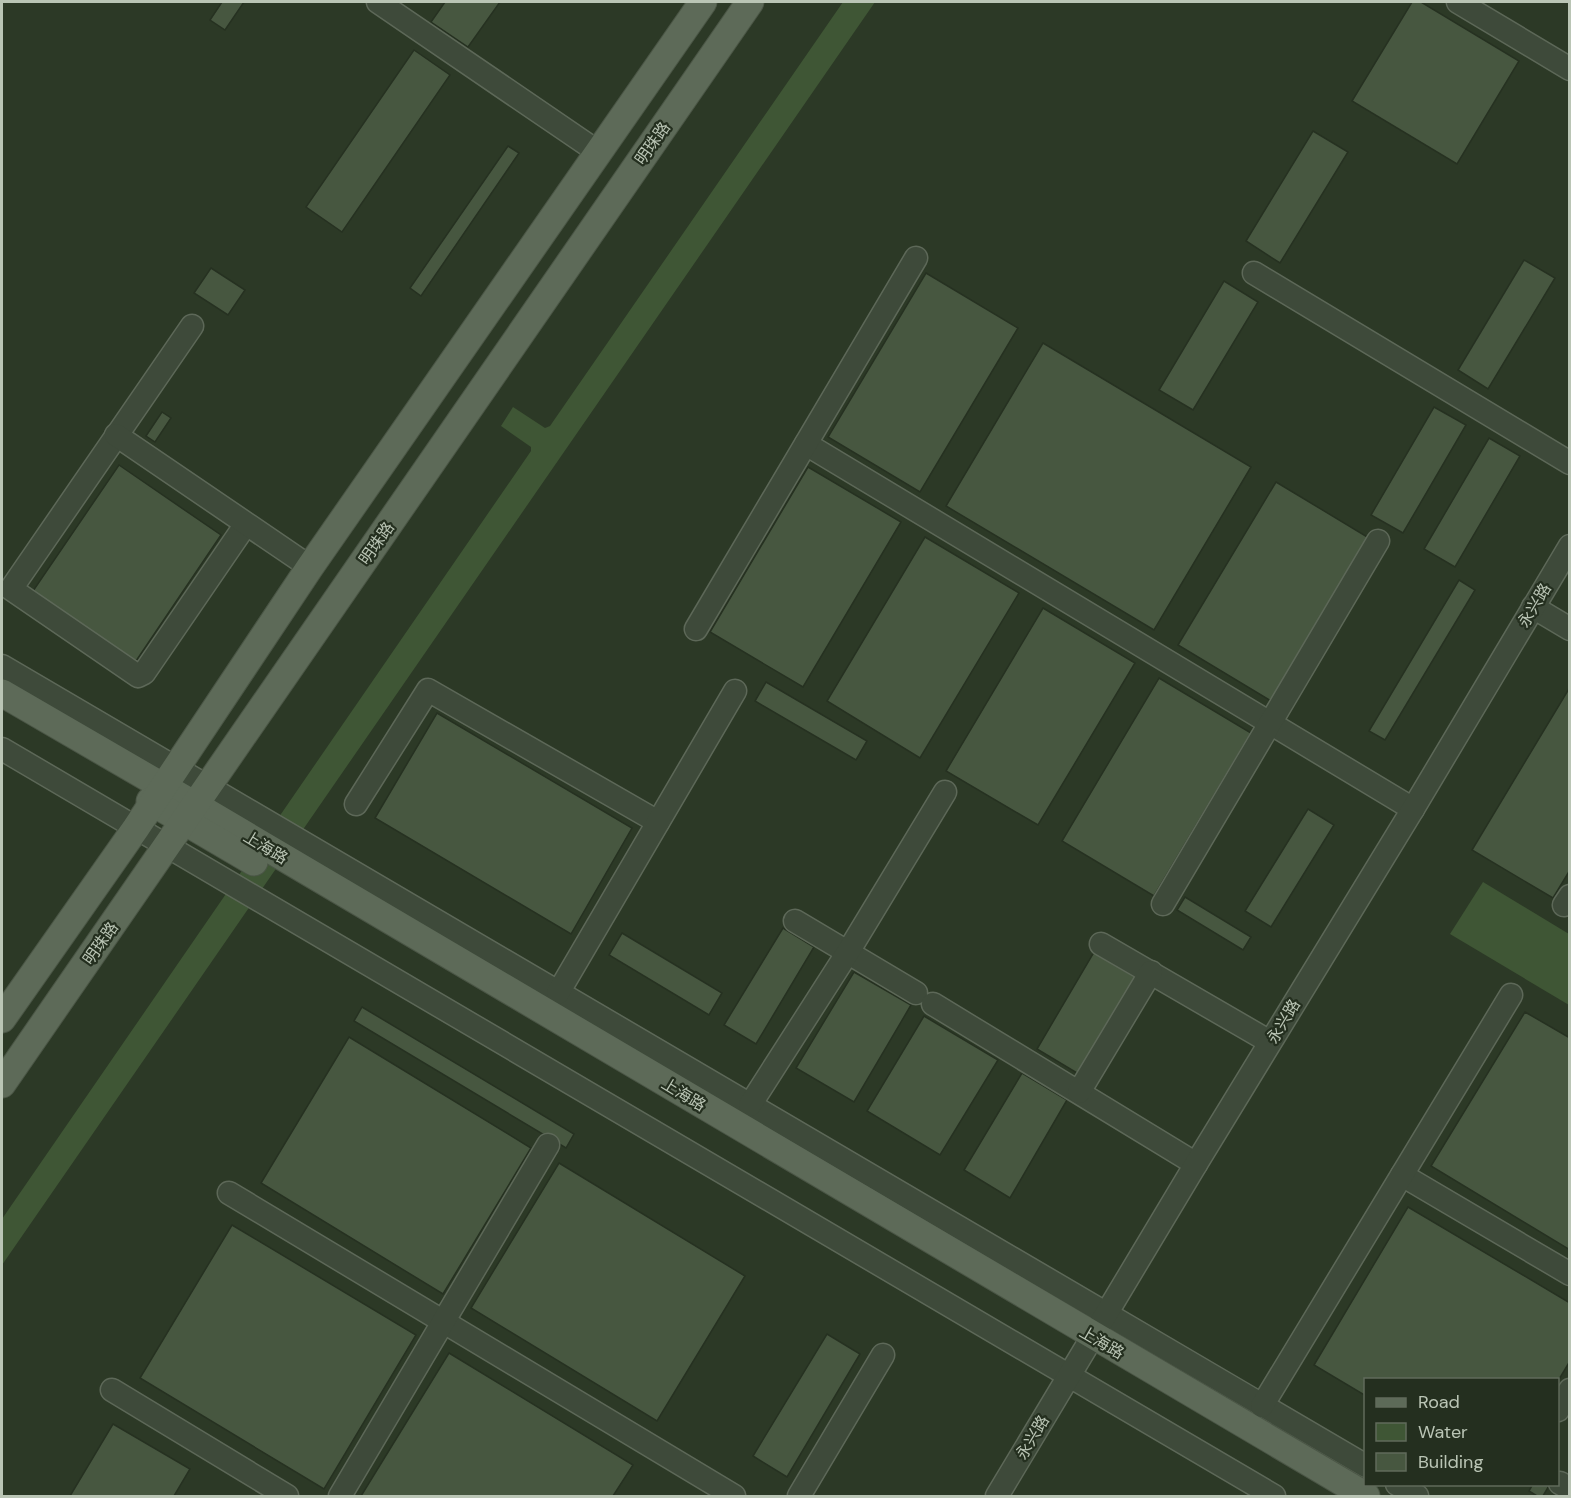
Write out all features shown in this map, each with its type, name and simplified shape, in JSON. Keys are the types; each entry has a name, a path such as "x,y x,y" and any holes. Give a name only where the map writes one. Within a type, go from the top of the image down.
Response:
{"main road":[{"path":"2,1020 136,828 310,567 703,2"},
{"name":"明珠路","path":"2,1084 750,2"},
{"name":"上海路","path":"2,693 196,804 1095,1334 1366,1497"},
{"name":"上海路","path":"2,713 164,786"},
{"name":"上海路","path":"1095,1334 1333,1497"}],"street":[{"path":"378,2 598,152"},
{"path":"1458,2 1569,69"},
{"path":"696,629 916,258"},
{"path":"1254,273 1569,463"},
{"path":"192,326 11,589 138,676 144,673 246,524"},
{"path":"116,435 310,567"},
{"path":"806,444 1413,809"},
{"path":"1163,904 1378,541"},
{"name":"永兴路","path":"997,1497 1196,1164 1413,809 1569,546"},
{"path":"1533,607 1569,629"},
{"path":"2,666 164,786"},
{"path":"356,804 428,690 658,822"},
{"path":"558,993 735,691"},
{"path":"2,749 1274,1497"},
{"path":"750,1105 848,952 945,792"},
{"path":"196,804 558,993 750,1105 1095,1334 1262,1406 1364,1465"},
{"path":"795,921 1196,1164"},
{"path":"1101,944 1270,1042"},
{"path":"1079,1092 1151,972"},
{"path":"1262,1406 1511,995"},
{"path":"340,1497 548,1145"},
{"path":"1402,1175 1569,1275"},
{"path":"229,1193 734,1497"},
{"path":"799,1497 883,1355"},
{"path":"111,1390 287,1497"},
{"path":"1559,1407 1569,1390"},
{"path":"1399,1486 1417,1497"}],"water":[{"path":"843,2 875,2 2,1265 2,1219 531,451 531,447 501,426 513,407 545,428 550,426"},
{"path":"1483,882 1569,934 1569,1005 1450,934"}],"building":[{"path":"222,2 244,2 225,30 210,20"},
{"path":"445,2 500,2 468,47 431,22"},
{"path":"1412,2 1421,2 1519,61 1457,164 1352,101"},
{"path":"414,50 450,75 342,232 306,207"},
{"path":"1313,131 1348,152 1280,263 1246,241"},
{"path":"508,146 519,153 421,296 410,288"},
{"path":"1524,260 1555,278 1488,389 1458,370"},
{"path":"211,268 245,290 228,315 194,293"},
{"path":"926,273 1018,328 920,492 828,437"},
{"path":"1224,281 1258,302 1193,410 1159,390"},
{"path":"1043,343 1251,467 1154,630 946,506"},
{"path":"1434,407 1466,425 1403,533 1371,515"},
{"path":"162,412 171,418 155,442 146,436"},
{"path":"1489,438 1520,456 1455,567 1424,549"},
{"path":"119,465 221,535 136,661 33,591"},
{"path":"808,467 901,522 803,687 710,632"},
{"path":"1276,482 1369,538 1271,701 1178,645"},
{"path":"925,537 1019,593 920,758 827,701"},
{"path":"1459,580 1475,590 1385,740 1369,731"},
{"path":"1043,608 1135,663 1038,825 946,771"},
{"path":"1159,678 1251,733 1154,896 1062,841"},
{"path":"766,682 867,741 856,760 755,701"},
{"path":"1570,687 1570,870 1553,898 1472,850"},
{"path":"437,713 632,828 571,934 375,818"},
{"path":"1308,809 1334,825 1271,927 1245,911"},
{"path":"1185,897 1251,937 1243,950 1177,910"},
{"path":"783,928 814,947 756,1044 724,1025"},
{"path":"622,933 722,993 709,1015 609,955"},
{"path":"1094,952 1140,980 1082,1076 1037,1049"},
{"path":"854,972 911,1005 854,1102 796,1068"},
{"path":"362,1007 574,1134 566,1148 354,1021"},
{"path":"1525,1012 1570,1038 1570,1250 1431,1166"},
{"path":"924,1016 998,1060 940,1155 867,1111"},
{"path":"349,1037 531,1148 443,1294 261,1183"},
{"path":"1022,1073 1067,1100 1010,1198 964,1170"},
{"path":"559,1163 745,1276 657,1421 471,1308"},
{"path":"1408,1207 1570,1303 1570,1361 1559,1379 1364,1378 1364,1395 1314,1365"},
{"path":"232,1225 416,1335 324,1489 140,1378"},
{"path":"827,1334 860,1354 787,1477 753,1456"},
{"path":"449,1353 633,1465 613,1496 361,1496"},
{"path":"113,1424 190,1469 174,1496 70,1496"},
{"path":"1532,1486 1549,1486 1543,1496 1537,1496 1529,1491"}]}
